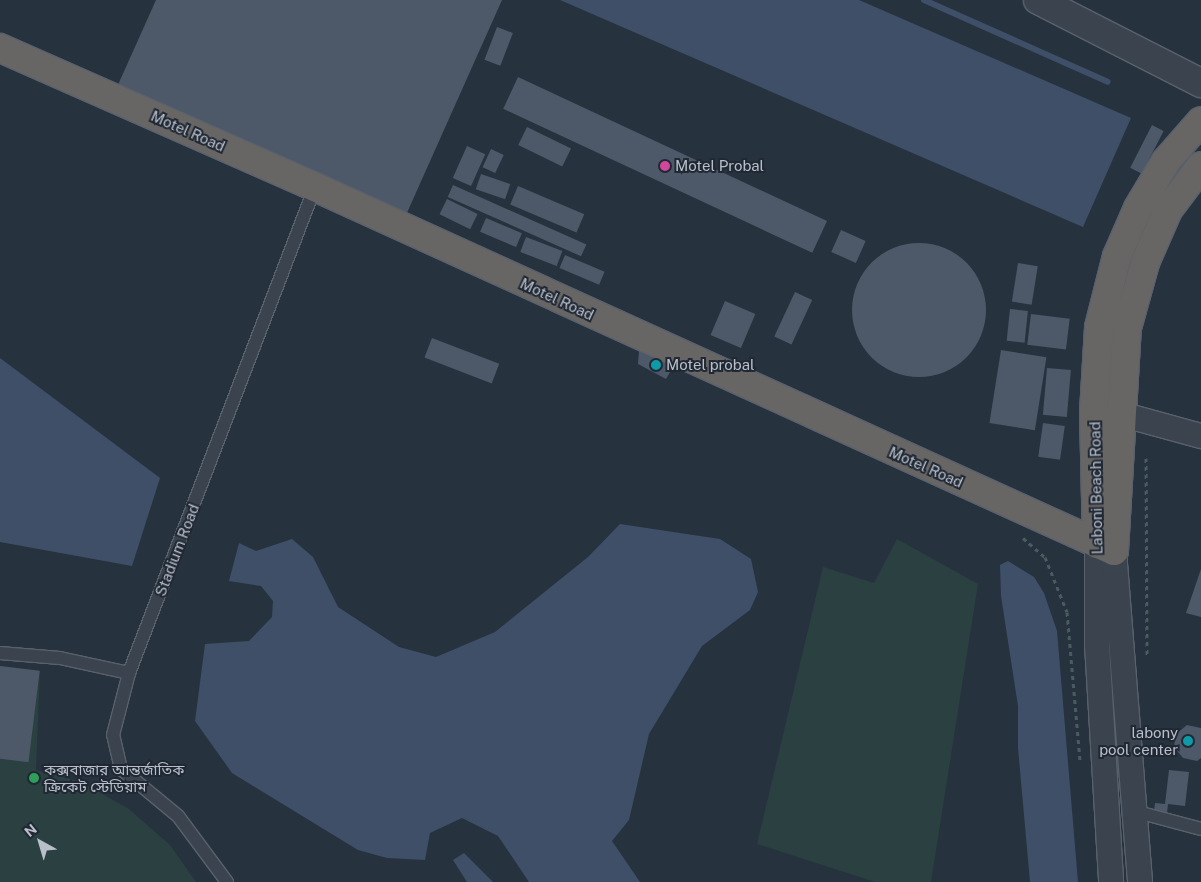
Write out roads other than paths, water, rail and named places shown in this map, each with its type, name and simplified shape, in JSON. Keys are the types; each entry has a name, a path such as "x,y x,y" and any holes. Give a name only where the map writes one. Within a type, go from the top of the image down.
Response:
{"highway":[{"name":"Motel Road","path":"0,48 315,187 1105,548"},
{"name":"Laboni Beach Road","path":"1105,548 1094,412 1098,327 1117,256 1138,208 1166,161 1201,121"},
{"name":"Laboni Beach Road","path":"1105,548 1133,417 1127,328 1145,263 1168,210 1201,166"}],"street":[{"path":"1038,0 1201,83"},
{"path":"1133,417 1201,436"},
{"name":"Laboni Beach Road","path":"1105,548 1140,882"},
{"name":"Laboni Beach Road","path":"1105,548 1097,644 1111,882"}],"lane":[{"name":"Stadium Road","path":"227,882 178,816 121,769 113,735 129,673 315,187"},
{"path":"0,653 60,658 129,673"},
{"path":"1134,811 1201,830"}],"water":[{"path":"560,0 859,0 1131,118 1083,227"},
{"path":"0,358 160,478 132,566 0,542"},
{"path":"620,524 720,539 751,559 758,592 750,610 702,646 649,734 629,820 612,841 640,882 529,882 498,836 462,818 430,833 425,860 387,858 358,850 232,773 195,721 205,644 249,641 272,617 273,601 261,586 229,581 239,543 256,551 292,539 313,557 338,607 399,647 436,657 495,632 588,557"},
{"path":"1008,561 1034,577 1044,593 1057,631 1078,882 1030,882 1018,748 1018,706 1001,596 1000,565"},
{"path":"464,853 493,882 467,882 453,860"}],"waterway":[{"path":"924,0 1108,82"}],"place":[{"name":"Motel Probal","path":"665,166"},
{"name":"Motel probal","path":"656,365"},
{"name":"labony pool center","path":"1188,741"},
{"name":"কক্সবাজার আন্তর্জাতিক ক্রিকেট স্টেডিয়াম","path":"34,778"}]}
